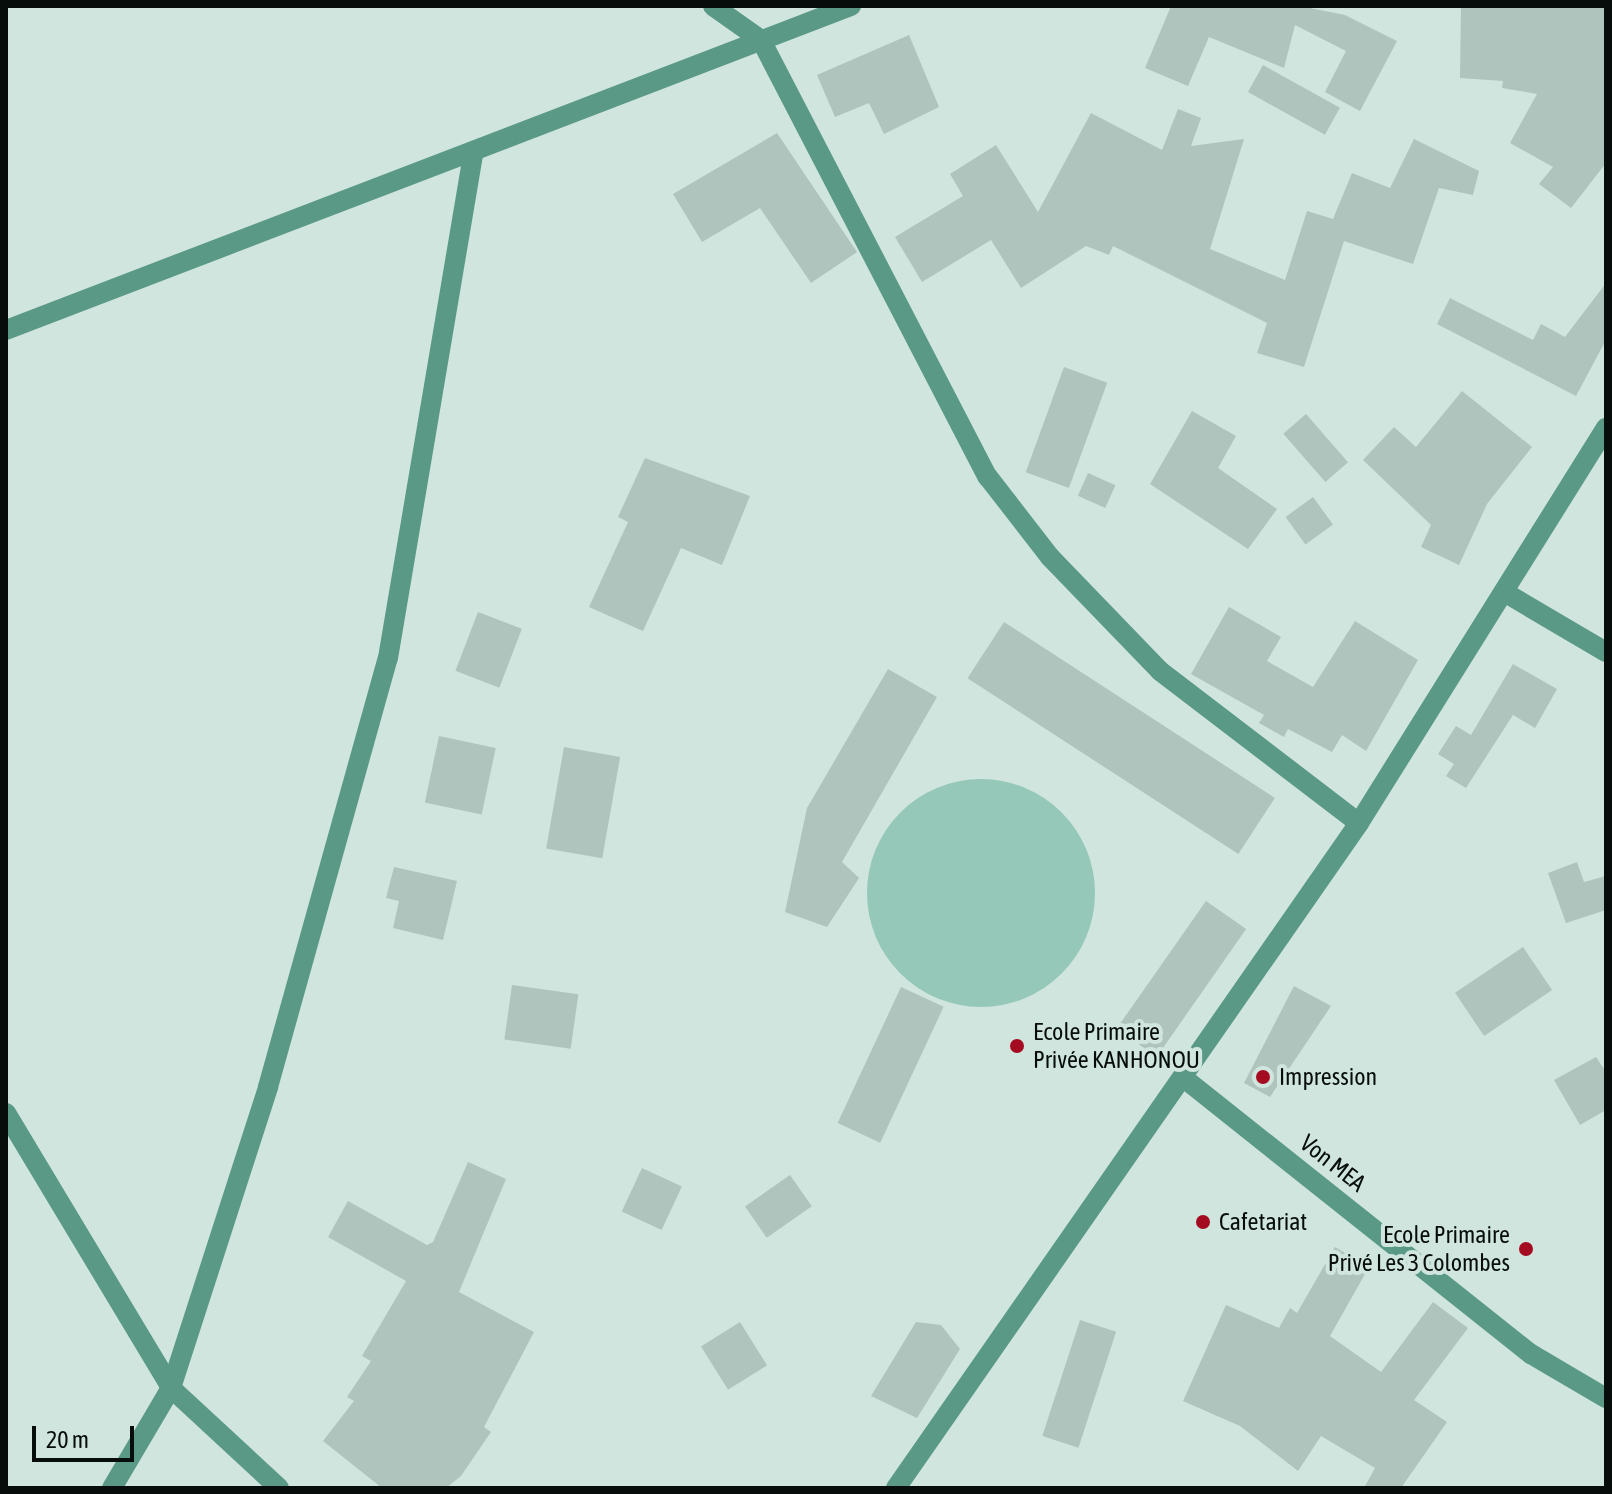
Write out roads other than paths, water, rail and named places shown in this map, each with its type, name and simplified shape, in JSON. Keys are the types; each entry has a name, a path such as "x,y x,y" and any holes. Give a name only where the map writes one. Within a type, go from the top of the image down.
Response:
{"street":[{"path":"713,6 761,40 988,477 1050,557 1160,671 1359,823"},
{"path":"6,330 473,155 851,6"},
{"path":"112,1488 171,1388 268,1087 388,658 473,155"},
{"path":"896,1488 1185,1079 1359,823 1606,428"},
{"path":"1504,592 1606,652"},
{"name":"Von MEA","path":"1185,1079 1531,1354 1606,1398"},
{"path":"6,1113 171,1388 279,1488"}],"place":[{"name":"Ecole Primaire Privée KANHONOU","path":"1017,1046"},
{"name":"Impression","path":"1263,1077"},
{"name":"Cafetariat","path":"1203,1222"},
{"name":"Ecole Primaire Privé Les 3 Colombes","path":"1526,1249"}]}
